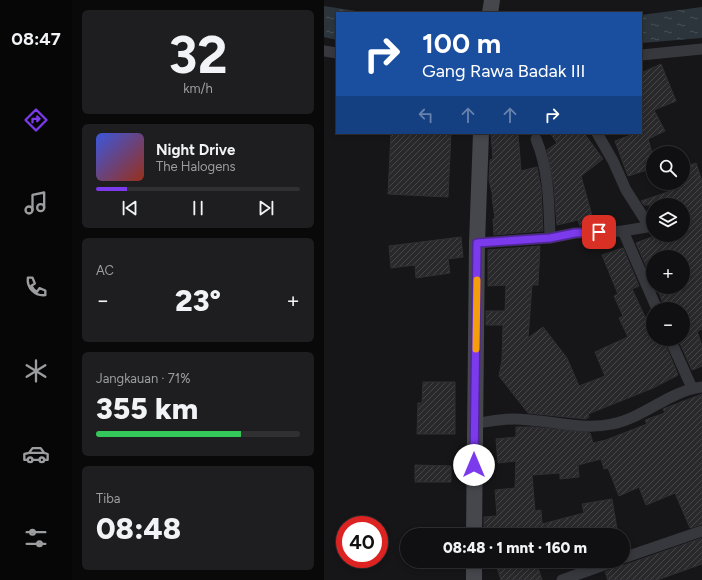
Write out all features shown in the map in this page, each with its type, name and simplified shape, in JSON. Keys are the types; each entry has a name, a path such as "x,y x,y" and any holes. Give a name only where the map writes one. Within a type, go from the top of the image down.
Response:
{"street":[{"path":"490,12 492,0"},
{"path":"642,55 702,48"},
{"path":"324,51 336,53"},
{"path":"474,528 477,243 481,134"},
{"path":"598,134 613,161 626,190 646,219"},
{"path":"536,139 541,151 545,172 550,238"},
{"path":"477,243 550,238 575,233 623,231 646,227"},
{"path":"623,231 654,302"},
{"path":"475,423 514,419 584,426 612,424 632,417 697,388 674,346"},
{"path":"630,556 702,530"},
{"path":"474,568 474,580"},
{"path":"562,580 595,568"}],"water":[{"path":"324,6 363,12 336,12 336,40 324,37"},
{"path":"702,7 702,38 642,43 642,15"}],"building":[{"path":"661,64 676,101 654,110 665,131 648,139 650,146 646,146 646,170 628,176 615,141 633,134 642,134 642,73"},
{"path":"391,134 451,134 448,197 388,194"},
{"path":"491,134 518,134 521,171 537,167 541,188 543,231 494,235 493,219 495,219 493,197 489,180 490,160 493,159"},
{"path":"551,134 585,134 603,159 581,176 594,223 580,226 578,220 557,225 554,187 547,150 557,143"},
{"path":"696,163 702,181 702,329 697,331 702,346 702,366 692,370 681,346 690,346 690,302 662,302 660,294 690,294 690,250 646,250 646,266 636,243 646,239 646,242 690,242 690,224 692,219 690,215 690,198 650,198 674,190 690,190 690,165"},
{"path":"646,199 646,205 644,205 641,201"},
{"path":"461,237 463,257 448,259 450,273 416,278 415,265 391,268 389,246"},
{"path":"540,246 538,285 532,285 528,338 543,327 567,358 579,386 605,376 595,352 628,337 619,318 623,316 614,296 618,294 602,255 623,248 639,286 632,289 646,319 646,346 666,346 678,375 653,388 588,414 589,417 586,419 528,413 499,376 502,360 503,325 486,325 486,311 505,311 506,285 488,286 488,250"},
{"path":"423,382 455,382 455,434 417,434 418,403 422,403"},
{"path":"702,394 702,524 690,528 675,493 646,505 639,487 619,496 608,468 604,469 601,459 578,465 579,477 560,479 560,473 532,475 535,511 541,510 542,524 584,513 582,504 612,499 617,528 484,528 484,517 497,516 495,490 515,488 516,461 498,463 496,439 516,437 516,427 534,427 590,433 593,443 606,440 647,424 645,420 665,413 663,409"},
{"path":"415,465 451,466 451,482 415,482"},
{"path":"702,538 702,564 657,580 608,580 605,572 614,568 630,568 630,563"},
{"path":"497,568 538,568 542,580 501,580"}],"slow traffic":[{"path":"476,349 477,280"}],"route":[{"path":"474,465 477,243 550,238 575,233 599,232"}]}
